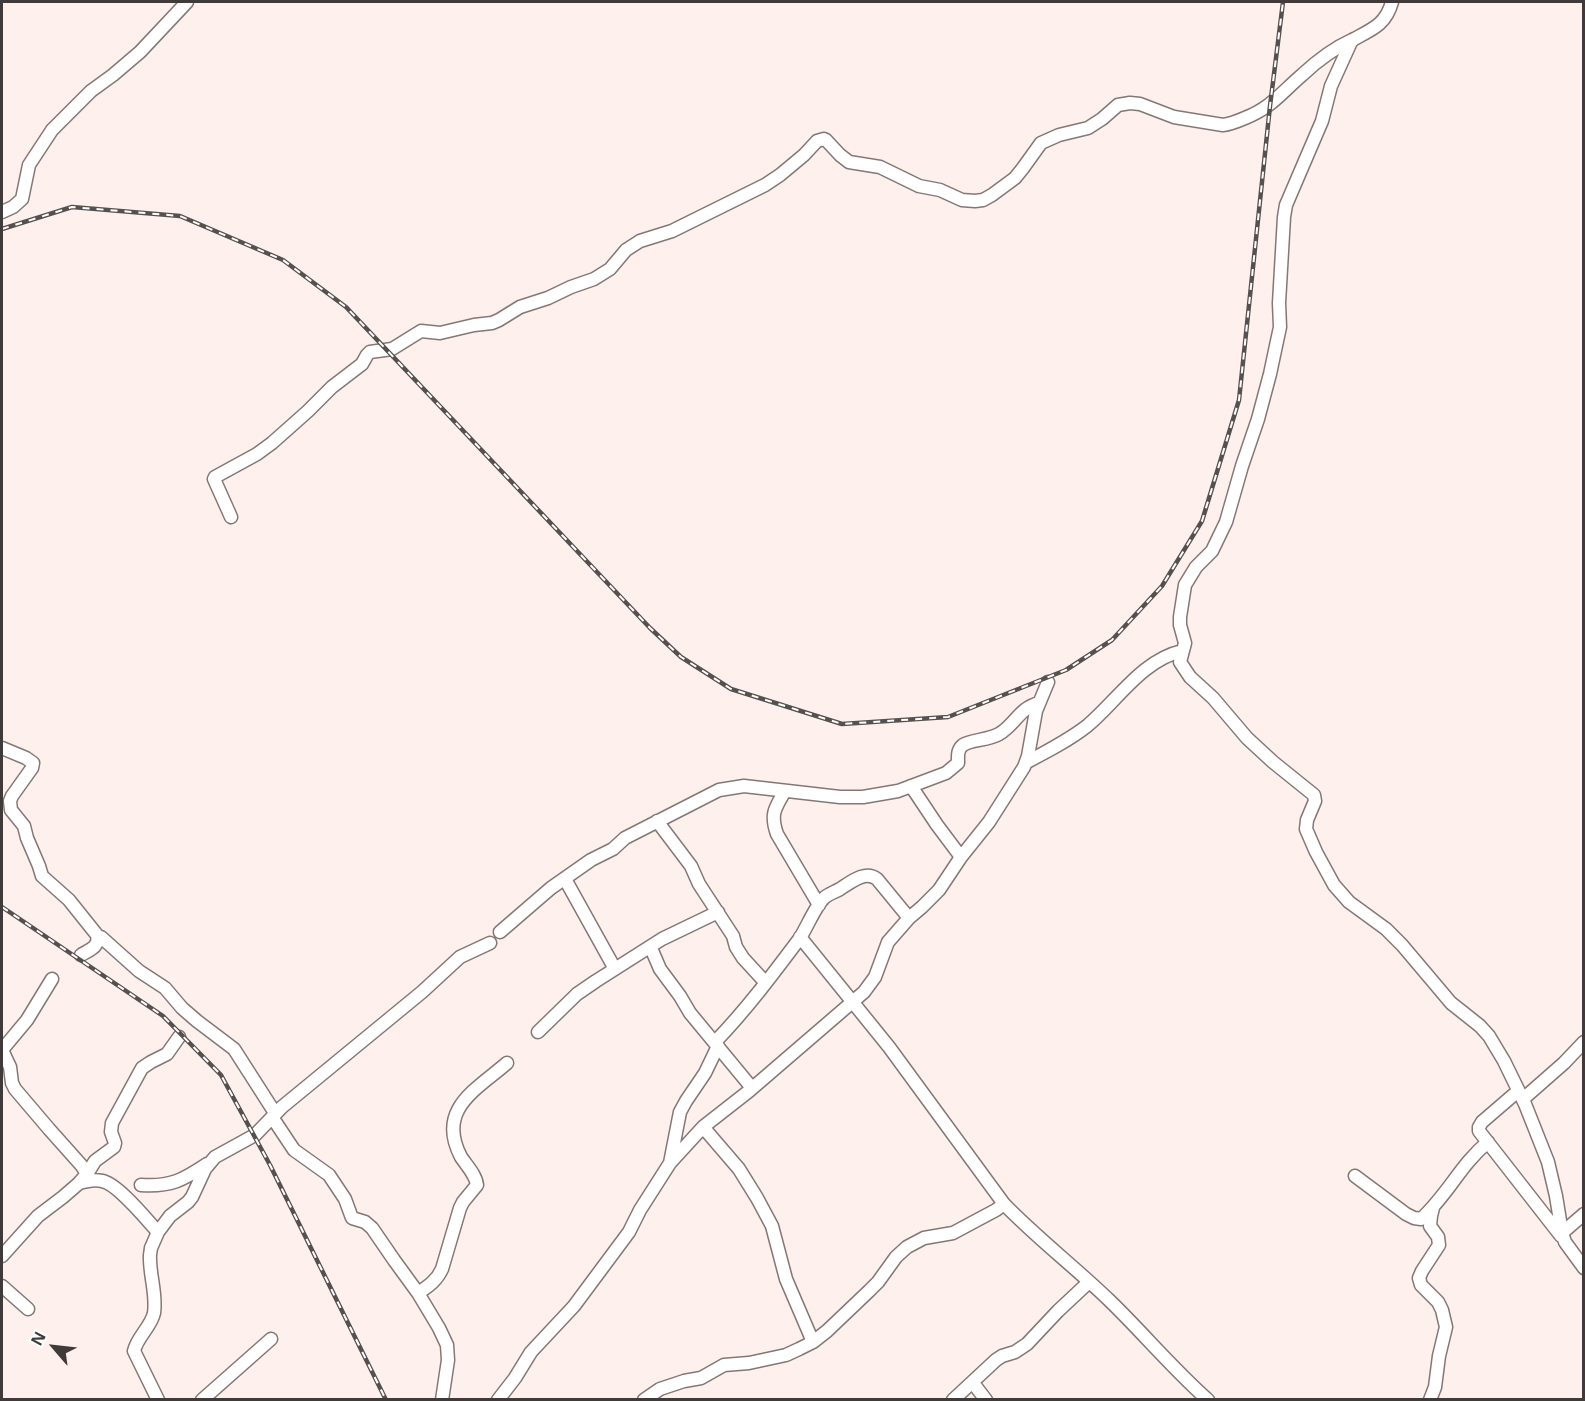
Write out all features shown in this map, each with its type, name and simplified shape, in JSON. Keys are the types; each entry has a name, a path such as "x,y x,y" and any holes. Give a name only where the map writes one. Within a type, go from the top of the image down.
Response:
{"street":[{"path":"2,212 13,207 22,199 29,165 52,130 91,91 140,52 187,2"},
{"path":"231,517 214,477 257,454 272,442 348,373 362,364 368,353 392,349 421,331 440,333 495,322 520,307 594,279 610,269 622,253 633,245 672,231 780,176 821,139 826,140 849,162 880,167 910,183 945,192 962,200 983,200 1019,174 1041,143 1059,135 1088,128 1118,105 1137,103 1174,117 1223,125 1259,112 1270,106 1327,53 1380,24 1387,15 1392,2"},
{"path":"1352,40 1331,86 1322,121 1285,211 1279,303 1280,327 1270,374 1226,522 1212,550 1196,567 1185,585 1180,617 1185,643 1180,662 1190,677 1219,705 1247,738 1315,797 1306,829 1334,885 1349,902 1386,929 1450,1003 1480,1026 1489,1036 1521,1095 1548,1162 1563,1237"},
{"path":"1027,762 1056,747 1087,725 1138,676 1170,654 1182,651"},
{"path":"498,1400 531,1352 574,1306 629,1232 670,1163 703,1127 854,1003 864,992 875,977 888,942 909,918 939,890 961,857 989,822 1027,762 1039,703 1048,682"},
{"path":"500,932 551,888 591,860 613,849 625,838 719,790 744,786 853,797 898,791 946,772 958,763 958,752 961,746 997,735 1008,728 1026,708 1039,703"},
{"path":"2,748 33,763 32,768 12,796 10,810 22,823 44,879 69,900 97,935 96,946 81,955"},
{"path":"911,786 961,857"},
{"path":"785,791 774,811 773,824 819,905"},
{"path":"657,821 691,866 699,884 733,936 736,947 743,958 765,982"},
{"path":"670,1163 681,1112 705,1073 716,1044 800,937 825,897 863,876 873,876 909,918"},
{"path":"566,879 615,969"},
{"path":"538,1032 577,994 662,939 718,912"},
{"path":"100,937 142,973 165,988 182,1008 234,1049 294,1150 329,1175 345,1199 352,1218 365,1222 372,1228 418,1293 447,1345 448,1360 442,1400"},
{"path":"800,937 921,1090 1004,1204 1089,1282 1207,1399"},
{"path":"158,1400 134,1351 154,1314 150,1255 158,1232 170,1216 192,1197 202,1174 215,1157 255,1135 273,1115 317,1076 422,992 460,957 490,943"},
{"path":"651,948 660,969 690,1013 752,1088"},
{"path":"607,954 630,960"},
{"path":"52,979 27,1020 2,1050 10,1067 15,1089 87,1174"},
{"path":"2,1256 38,1216 78,1184 95,1161 115,1145 111,1132 112,1124 139,1072 151,1062 167,1054 179,1037"},
{"path":"1584,1042 1564,1063 1482,1122 1479,1131 1563,1237 1584,1268"},
{"path":"418,1293 439,1277 462,1204 477,1185 460,1154 453,1133 455,1114 465,1098 507,1063"},
{"path":"703,1127 739,1169 772,1226 786,1279 813,1342"},
{"path":"1354,1176 1413,1218 1421,1219 1433,1208 1465,1164 1488,1142"},
{"path":"141,1185 157,1186 175,1182 209,1163"},
{"path":"78,1184 93,1180 108,1182 117,1188 158,1232"},
{"path":"644,1400 660,1389 701,1378 724,1365 749,1363 786,1355 813,1342 878,1282 907,1246 924,1238 953,1233 1004,1204"},
{"path":"1430,1400 1435,1387 1446,1327 1438,1302 1421,1285 1419,1278 1439,1245 1438,1238 1430,1226 1433,1208"},
{"path":"1563,1237 1584,1214"},
{"path":"953,1400 996,1360 1027,1344 1089,1282"},
{"path":"2,1286 28,1310"},
{"path":"202,1400 271,1339"},
{"path":"973,1383 986,1400"}],"railway":[{"path":"2,229 72,207 180,216 283,260 346,307 650,628 681,657 731,689 842,724 948,717 1066,670 1112,640 1162,586 1202,521 1239,400 1283,2"},
{"path":"2,907 163,1016 221,1075 270,1165 386,1400"}]}
